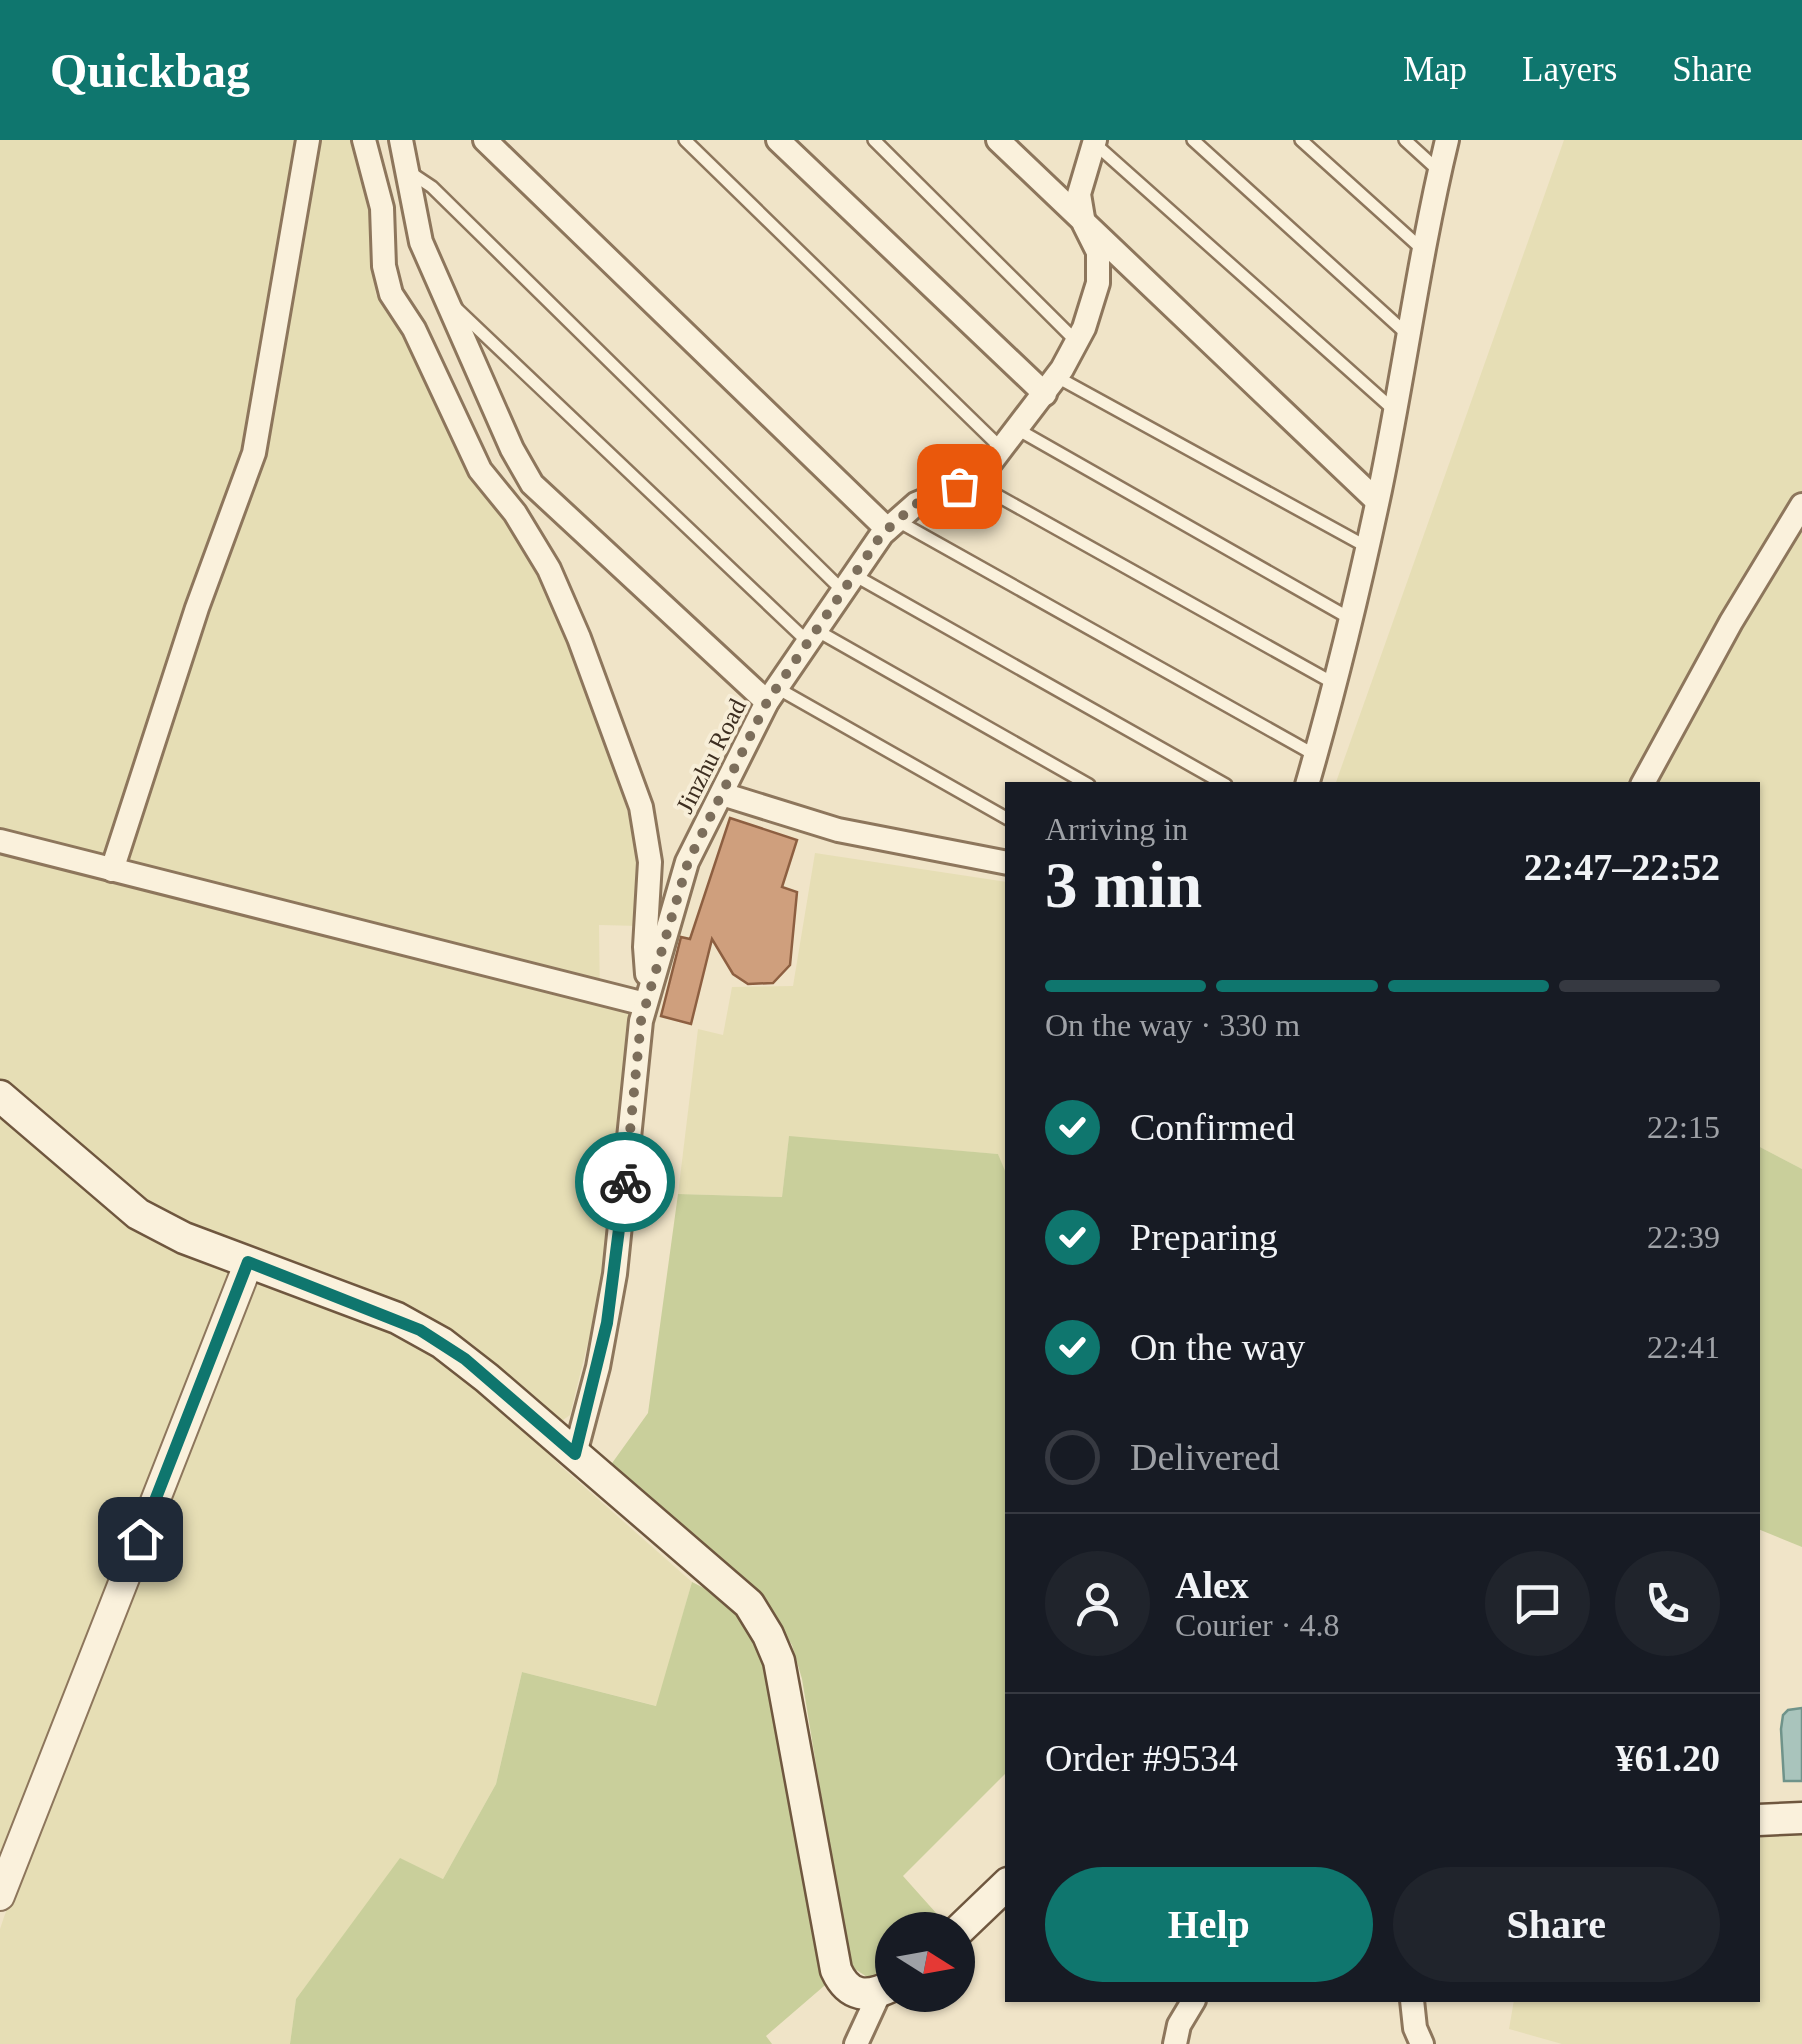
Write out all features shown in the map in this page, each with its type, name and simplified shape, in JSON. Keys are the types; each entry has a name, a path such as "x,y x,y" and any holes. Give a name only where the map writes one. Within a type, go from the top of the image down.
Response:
{"main road":[{"path":"0,1096 124,1204 168,1230 420,1330 465,1359 749,1604 779,1661 836,1970 852,1992 875,1992"},
{"path":"1760,1820 1802,1818"},
{"path":"975,1915 1005,1886"}],"street":[{"path":"112,870 198,608 250,465 308,140"},
{"path":"0,841 647,998 645,947 650,862 641,807 579,638 549,569 480,470 414,329 391,294 384,266 382,208 364,140"},
{"path":"401,140 420,242 512,449 532,484 772,695"},
{"path":"484,140 891,524"},
{"path":"778,140 1051,386"},
{"path":"998,140 1377,501"},
{"path":"1308,782 1377,501 1447,140"},
{"name":"Jinzhu Road","path":"575,1454 607,1323 647,998 688,862 772,695 891,524 916,504 985,470 1051,386 1077,342 1094,298 1100,267 1098,252 1084,224 1079,194 1094,141"},
{"path":"1644,782 1731,622 1802,505"},
{"path":"722,794 838,830 1005,862"},
{"path":"0,1896 248,1262"},
{"path":"1174,2044 1179,2025 1193,2002"},
{"path":"1412,2002 1415,2028 1422,2044"},
{"path":"856,2044 875,2009"}],"lane":[{"path":"685,140 1002,448"},
{"path":"874,140 1077,342"},
{"path":"1193,140 1408,335"},
{"path":"1300,140 1423,250"},
{"path":"1406,140 1440,171"},
{"path":"1094,141 1395,412"},
{"path":"405,169 432,186 848,583 1220,782"},
{"path":"448,305 459,310 812,636 1083,782"},
{"path":"1051,386 1367,547"},
{"path":"1017,430 1351,619"},
{"path":"973,478 991,492 1335,684"},
{"path":"891,524 1315,755"},
{"path":"772,695 1005,818"}],"shaded area":[{"path":"0,140 353,140 374,205 379,251 372,270 376,295 408,331 528,546 610,752 640,855 640,926 599,925 600,1003 632,1012 603,1282 570,1415 552,1428 502,1371 460,1339 186,1230 137,1200 0,1081"},
{"path":"1564,140 1802,140 1802,1169 1760,1147 1760,782 1336,782"},
{"path":"815,853 1005,882 1005,1173 998,1154 789,1137 782,1197 678,1194 698,1029 723,1035 732,987 793,986"},
{"path":"0,1113 160,1240 230,1272 0,1867"},
{"path":"266,1279 407,1337 467,1375 564,1469 692,1582 657,1706 522,1672 496,1784 443,1879 401,1859 296,1999 290,2044 0,2044 0,1929 4,1917 243,1295"},
{"path":"1802,1829 1802,2044 1562,2044 1509,2029 1514,2002 1760,2002 1760,1830"}],"green space":[{"path":"789,1136 998,1154 1005,1171 1005,1774 903,1876 935,1912 875,1912 875,1982 849,1965 802,1679 792,1645 766,1604 610,1466 648,1413 678,1194 782,1197"},
{"path":"1760,1147 1802,1169 1802,1547 1760,1530"},
{"path":"692,1582 737,1616 755,1639 780,1715 831,1980 766,2036 772,2044 290,2044 296,1999 400,1858 443,1879 496,1784 522,1672 656,1706"}],"water":[{"path":"1802,1708 1802,1781 1784,1781 1783,1715"}],"building":[{"path":"730,818 797,840 782,887 797,892 790,965 773,983 748,984 733,974 712,939 691,1024 661,1016 681,937 690,939"}],"way so far":[{"path":"625,1182 641,1021 688,862 767,702 882,534 916,504 959,486"}],"route":[{"path":"140,1539 248,1262 420,1330 465,1359 575,1454 607,1323 625,1182"}]}
